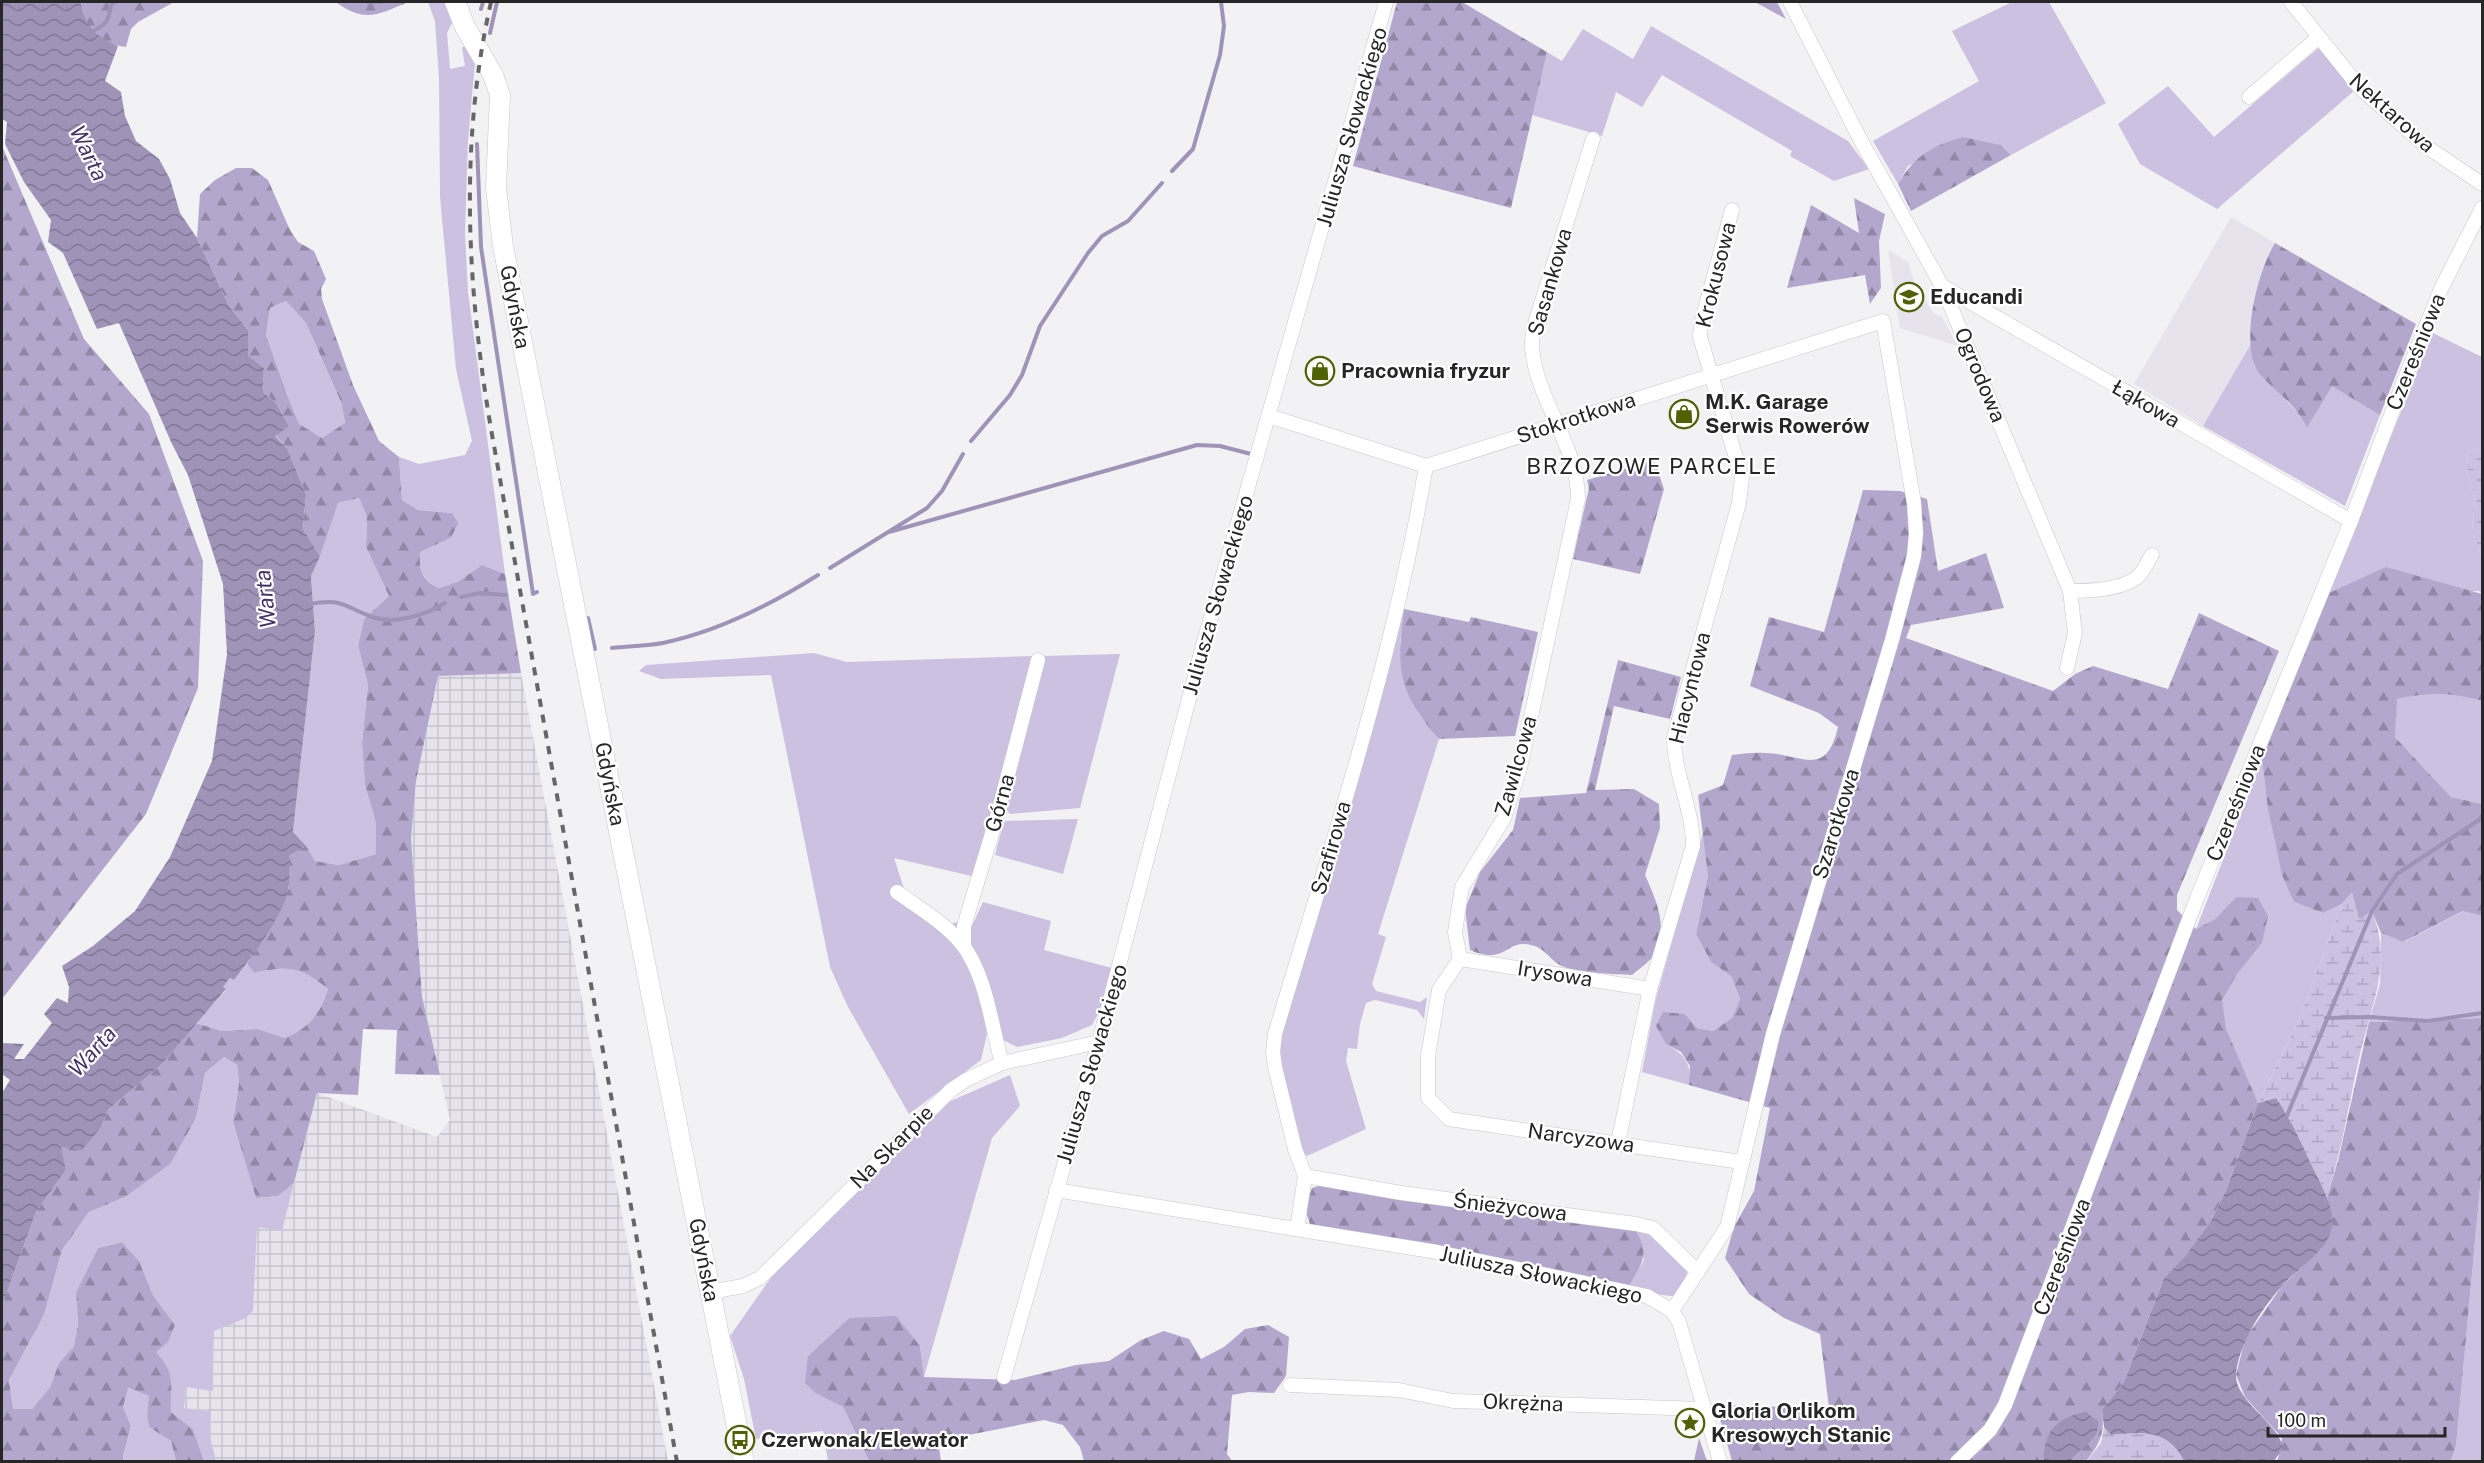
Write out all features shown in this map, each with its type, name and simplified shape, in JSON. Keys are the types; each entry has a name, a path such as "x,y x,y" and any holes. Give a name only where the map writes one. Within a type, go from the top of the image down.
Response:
{"main road":[{"name":"Gdyńska","path":"455,2 470,38 493,75 501,104 496,188 503,246 744,1461"}],"street":[{"name":"Juliusza Słowackiego","path":"1004,1377 1099,1042 1202,649 1386,2"},
{"name":"Ogrodowa","path":"1790,2 1860,139 1942,286 2070,591 2075,633 2067,668"},
{"name":"Nektarowa","path":"2291,2 2360,88 2427,147 2482,184"},
{"path":"2249,97 2319,37"},
{"name":"Sasankowa","path":"1556,424 1546,405 1531,347 1536,320 1593,139"},
{"name":"Czereśniowa","path":"1957,1461 1990,1430 2005,1405 2197,898 2351,521 2432,311 2482,208"},
{"name":"Krokusowa","path":"1710,374 1700,337 1701,324 1732,210"},
{"name":"Łąkowa","path":"1942,286 2351,521"},
{"name":"Stokrotkowa","path":"1426,466 1710,374 1883,321"},
{"name":"Szarotkowa","path":"1672,1311 1727,1227 1773,1034 1892,640 1914,556 1916,533 1914,503 1883,321"},
{"name":"Hiacyntowa","path":"1618,1143 1650,989 1693,846 1693,827 1674,758 1674,737 1740,495 1742,478 1710,374"},
{"path":"1269,416 1426,466"},
{"name":"Zawilcowa","path":"1460,959 1455,932 1462,887 1503,818 1520,768 1578,499 1578,481 1568,445 1556,424"},
{"name":"Szafirowa","path":"1297,1229 1305,1176 1295,1149 1275,1067 1273,1052 1275,1034 1343,808 1411,557 1426,466"},
{"path":"2070,591 2086,591 2125,584 2138,578 2152,555"},
{"name":"Górna","path":"964,946 964,926 997,817 1038,660"},
{"path":"897,892 951,932 964,946 980,979 1002,1063"},
{"name":"Narcyzowa","path":"1460,959 1439,990 1428,1056 1428,1098 1449,1119 1741,1162"},
{"name":"Irysowa","path":"1460,959 1650,989"},
{"name":"Na Skarpie","path":"710,1292 743,1286 760,1278 944,1096 966,1080 1002,1063 1099,1042"},
{"name":"Śnieżycowa","path":"1305,1176 1401,1193 1653,1228 1698,1272"},
{"name":"Juliusza Słowackiego","path":"1056,1190 1518,1268 1647,1296 1672,1311"},
{"path":"1672,1311 1683,1334 1719,1461"},
{"name":"Okrężna","path":"1290,1385 1399,1390 1453,1401 1703,1409"}],"shaded area":[{"path":"2231,217 2301,258 2203,426 2134,384"},
{"name":"Educandi","path":"1888,250 1908,262 1914,281 1933,313 1942,317 1958,346 1900,328"},
{"path":"521,673 668,1461 216,1461 210,1437 211,1411 184,1408 186,1386 213,1391 214,1330 246,1318 253,1311 257,1226 282,1231 317,1093 437,1137 450,1120 422,997 411,838 416,781 438,676"}],"green space":[{"path":"81,2 174,2 138,22 131,29 126,47 108,42 95,33 86,19"},
{"path":"336,2 408,2 379,13 363,15 346,9"},
{"path":"428,2 447,2 454,19 447,33 450,69 465,66 462,48 466,44 475,62 468,140 465,234 468,292 505,574 482,565 459,581 440,588 425,578 420,564 420,552 451,538 452,513 418,510 402,500 399,457 419,464 465,455 472,441 456,369 440,197 439,78 435,21"},
{"path":"1397,2 1462,2 1547,52 1511,208 1353,166"},
{"path":"1755,2 1777,2 1786,19"},
{"path":"2012,2 2049,2 2106,103 2011,155 2001,145 1964,137 1908,166 1898,184 1873,141 1979,81 1952,31"},
{"path":"1651,26 1848,141 1869,169 1834,181 1790,156 1792,151 1662,75 1642,107 1616,92 1602,136 1532,115 1547,52 1562,61 1583,29 1633,59"},
{"path":"2322,45 2354,91 2217,209 2140,164 2118,124 2168,86 2214,137"},
{"path":"1964,137 2001,145 2011,155 1911,211 1898,184 1904,174 1925,153"},
{"path":"2,146 84,339 149,414 203,561 198,688 146,814 2,999"},
{"path":"236,168 252,168 268,180 290,230 298,242 314,251 326,279 321,289 322,299 353,385 379,441 399,457 402,500 418,510 452,513 458,523 451,538 420,552 420,565 425,579 440,588 459,581 482,565 505,574 521,673 438,676 416,781 411,838 422,997 440,1075 395,1074 397,1030 363,1029 358,1095 317,1093 294,1183 278,1196 256,1198 233,1122 239,1083 237,1065 224,1057 205,1073 196,1118 170,1164 125,1197 89,1212 62,1250 44,1315 9,1380 13,1409 32,1409 50,1387 59,1363 74,1346 78,1324 76,1292 98,1248 122,1242 139,1261 153,1295 175,1325 168,1342 156,1352 170,1374 171,1412 193,1429 204,1461 176,1461 171,1441 149,1427 147,1416 149,1396 128,1388 123,1407 131,1426 122,1461 2,1461 2,1306 36,1212 66,1170 60,1147 101,1127 109,1109 160,1066 196,1023 222,1031 258,1029 285,1038 307,1025 317,1013 328,989 302,972 276,969 254,973 247,964 273,923 289,888 289,856 306,846 315,861 339,865 376,854 376,823 365,785 362,743 368,685 358,645 364,619 389,596 366,547 367,517 359,498 338,503 320,556 303,529 306,494 287,448 275,435 289,426 276,403 263,392 264,368 247,356 248,330 229,306 197,238 200,194 215,180","holes":["286,301 306,323 341,402 345,423 322,438 299,424 266,335 270,308"]},
{"path":"1854,198 1885,214 1879,241 1881,288 1870,304 1865,275 1787,288 1811,205 1859,233"},
{"path":"2275,243 2416,324 2380,415 2332,386 2307,428 2293,407 2257,370 2251,351 2251,319 2263,269"},
{"path":"286,301 306,323 341,402 345,424 322,438 299,425 266,335 270,308"},
{"path":"2433,333 2482,357 2482,447 2467,452 2468,476 2475,500 2472,531 2482,558 2482,594 2479,591 2327,594"},
{"path":"2252,342 2254,366 2297,412 2307,428 2332,385 2380,415 2345,506 2203,426"},
{"path":"2482,447 2482,558 2472,531 2475,500 2468,476 2467,452"},
{"path":"1654,460 1664,489 1640,574 1573,559 1589,488 1587,480"},
{"path":"1863,490 1900,491 1927,499 1938,571 1986,553 2004,608 1911,625 1906,638 2053,691 2075,674 2093,666 2168,689 2199,613 2279,651 2177,895 2177,910 2196,929 2215,919 2236,897 2258,898 2268,916 2262,943 2237,974 2222,1000 2226,1029 2258,1103 2227,1188 2211,1221 2185,1256 2164,1278 2124,1382 2102,1410 2103,1425 2100,1438 2086,1461 1732,1461 1716,1405 1829,1408 1820,1334 1784,1318 1749,1294 1725,1258 1734,1227 1754,1191 1770,1108 1689,1085 1690,1066 1681,1052 1666,1044 1656,1026 1663,1012 1685,1014 1697,1028 1713,1031 1732,1018 1740,999 1731,976 1711,962 1696,934 1708,876 1698,795 1723,785 1732,755 1765,753 1811,760 1827,753 1833,743 1838,727 1819,713 1750,686 1769,617 1824,632"},
{"path":"359,498 367,517 366,547 389,596 364,619 358,645 368,685 362,743 365,785 376,823 376,854 339,865 315,861 293,832 315,631 311,576 338,503"},
{"path":"2386,567 2482,594 2482,701 2440,694 2397,699 2395,737 2451,797 2482,804 2482,916 2463,911 2403,942 2381,933 2372,911 2359,920 2352,893 2342,904 2323,913 2294,902 2282,875 2268,809 2262,760 2327,594"},
{"path":"1404,609 1400,642 1418,713 1439,739 1378,934 1386,937 1372,984 1376,991 1420,1002 1427,997 1424,1019 1417,1010 1375,1000 1366,1003 1360,1024 1357,1049 1348,1048 1346,1061 1366,1129 1307,1156 1301,1150 1286,1094 1281,1065 1280,1036"},
{"path":"1404,609 1469,622 1471,617 1538,632 1515,736 1439,739 1415,707 1403,679 1400,648"},
{"path":"814,653 847,662 1035,656 976,877 894,858 905,892 948,925 960,921 979,992 987,1034 981,1060 909,1114 848,1007 830,967 771,675 661,679 639,671 646,665"},
{"path":"1120,654 1080,808 1010,814 1004,807 1042,656"},
{"path":"1618,660 1681,677 1670,719 1614,706 1595,790 1634,789 1659,804 1660,828 1645,875 1661,922 1656,952 1632,975 1596,973 1568,968 1558,964 1540,949 1531,945 1522,944 1491,955 1470,950 1465,909 1480,872 1513,830 1520,798 1586,793"},
{"path":"2427,692 2458,694 2482,701 2482,804 2451,797 2395,737 2396,699"},
{"path":"2262,760 2277,850 2294,902 2323,913 2342,904 2299,1020 2258,1103 2229,1040 2222,1014 2222,1002 2233,980 2262,943 2236,897 2215,919 2196,929"},
{"path":"1078,819 1063,874 995,855 1004,821"},
{"path":"1704,829 1708,876 1696,934 1711,962 1731,976 1740,999 1732,1018 1713,1031 1697,1028 1685,1014 1666,1044 1686,1060 1690,1071 1689,1085 1642,1072 1655,1002"},
{"path":"2352,892 2359,920 2372,911 2381,950 2380,969 2327,1197 2287,1114 2276,1098 2258,1103 2299,1020 2342,904"},
{"path":"983,902 1051,921 1044,950 1112,968 1105,1001 1092,1025 1062,1038 1017,1047 1003,1040 971,953 971,928"},
{"path":"2464,911 2482,916 2482,1018 2369,1022 2380,984 2381,933 2404,942"},
{"path":"247,964 254,973 276,969 302,972 328,989 317,1013 307,1025 285,1038 258,1029 222,1031 196,1023 226,990 223,987 231,977 234,980"},
{"path":"2482,1018 2482,1166 2456,1446 2451,1461 2274,1461 2278,1459 2282,1438 2245,1397 2236,1375 2245,1339 2282,1286 2321,1249 2332,1226 2327,1197 2338,1161 2369,1022"},
{"path":"224,1057 237,1065 239,1083 233,1122 256,1198 278,1196 294,1183 282,1231 257,1227 253,1311 246,1318 214,1331 213,1391 186,1387 184,1408 211,1411 210,1437 216,1461 204,1461 193,1429 171,1412 171,1380 167,1367 155,1352 175,1325 153,1295 139,1261 122,1242 98,1248 76,1292 78,1324 74,1346 59,1363 50,1387 32,1409 13,1410 9,1380 44,1315 62,1250 89,1212 125,1197 196,1118 205,1073"},
{"path":"1010,1075 1020,1106 992,1138 924,1377 920,1346 849,1318 808,1356 817,1394 843,1407 869,1461 828,1461 823,1431 756,1439 744,1379 730,1336 772,1276 944,1104"},
{"path":"2482,1166 2482,1461 2451,1462 2456,1446"},
{"path":"1325,1184 1634,1229 1642,1245 1643,1258 1629,1286 1310,1224 1305,1209 1312,1188"},
{"path":"1634,1229 1645,1230 1688,1271 1677,1296 1629,1286 1644,1260"},
{"path":"896,1316 920,1346 924,1377 1015,1380 1076,1365 1109,1361 1141,1340 1164,1331 1189,1339 1201,1359 1224,1347 1245,1329 1268,1325 1289,1337 1286,1376 1274,1393 1249,1392 1232,1395 1227,1454 1232,1461 1084,1461 1080,1447 1063,1425 1044,1420 938,1441 941,1461 869,1461 843,1407 817,1394 805,1383 808,1356 849,1318"},
{"path":"127,1388 150,1396 147,1416 149,1427 171,1441 176,1461 122,1462 131,1426 123,1407"},
{"path":"2104,1427 2111,1435 2144,1433 2162,1438 2178,1451 2184,1461 2086,1462 2101,1443"},
{"path":"1699,1438 1707,1461 1694,1461"}],"water":[{"name":"Warta","path":"2,2 81,2 85,17 92,29 103,39 118,46 105,81 121,92 125,116 136,141 159,159 170,179 180,213 197,238 229,306 248,330 248,356 264,368 263,392 276,403 289,426 275,436 287,448 306,494 303,529 320,556 311,576 315,631 293,832 306,846 289,856 289,885 282,908 267,935 241,971 234,980 230,978 223,987 226,989 160,1066 109,1109 101,1127 82,1150 61,1147 66,1170 36,1212 2,1306 2,1093 10,1080 2,1074 2,1043 24,1044 14,1059 24,1059 52,1023 44,1014 57,998 68,1003 69,987 62,966 93,946 135,911 170,857 212,761 227,654 223,584 188,475 119,323 97,329 63,253 48,242 51,220 24,182 5,144 7,122 2,119"},
{"path":"2276,1098 2323,1187 2332,1219 2329,1236 2319,1252 2289,1278 2267,1304 2247,1338 2238,1361 2237,1383 2242,1393 2274,1430 2283,1448 2274,1461 2184,1461 2170,1443 2154,1435 2134,1433 2111,1435 2104,1427 2102,1410 2124,1382 2164,1278 2185,1256 2211,1221 2227,1188 2258,1103"},
{"path":"2085,1412 2098,1421 2098,1428 2093,1438 2070,1461 2044,1461 2044,1451 2049,1434 2059,1422"}],"waterway":[{"path":"91,32 106,22 111,5 116,2"},
{"path":"368,2 381,2"},
{"path":"481,9 483,2"},
{"path":"490,33 497,2"},
{"path":"1172,171 1193,149 1220,55 1224,26 1221,2"},
{"path":"477,144 481,247 533,594 537,592"},
{"path":"971,441 1010,395 1022,375 1040,326 1088,253 1102,236 1128,221 1162,183"},
{"path":"889,532 1197,445 1220,446 1251,454"},
{"path":"830,568 927,508 942,491 963,454"},
{"path":"612,648 663,643 703,632 743,616 818,575"},
{"path":"461,597 480,593 506,595"},
{"path":"309,604 321,602 343,604 372,617 390,620 410,618 445,603"},
{"path":"588,618 595,649"},
{"path":"2286,1118 2372,911 2397,874 2482,818"},
{"path":"2326,1018 2370,1017 2428,1021 2482,1013"}],"railway":[{"path":"491,2 474,108 471,162 470,215 476,322 491,429 677,1462"}],"place":[{"name":"Educandi","path":"1909,297"},
{"name":"Pracownia fryzur","path":"1320,371"},
{"name":"M.K. Garage Serwis Rowerów","path":"1684,414"},
{"name":"Gloria Orlikom Kresowych Stanic","path":"1690,1423"},
{"name":"Czerwonak/Elewator","path":"740,1440"}],"district":[{"name":"BRZOZOWE PARCELE","path":"1652,466"}]}
